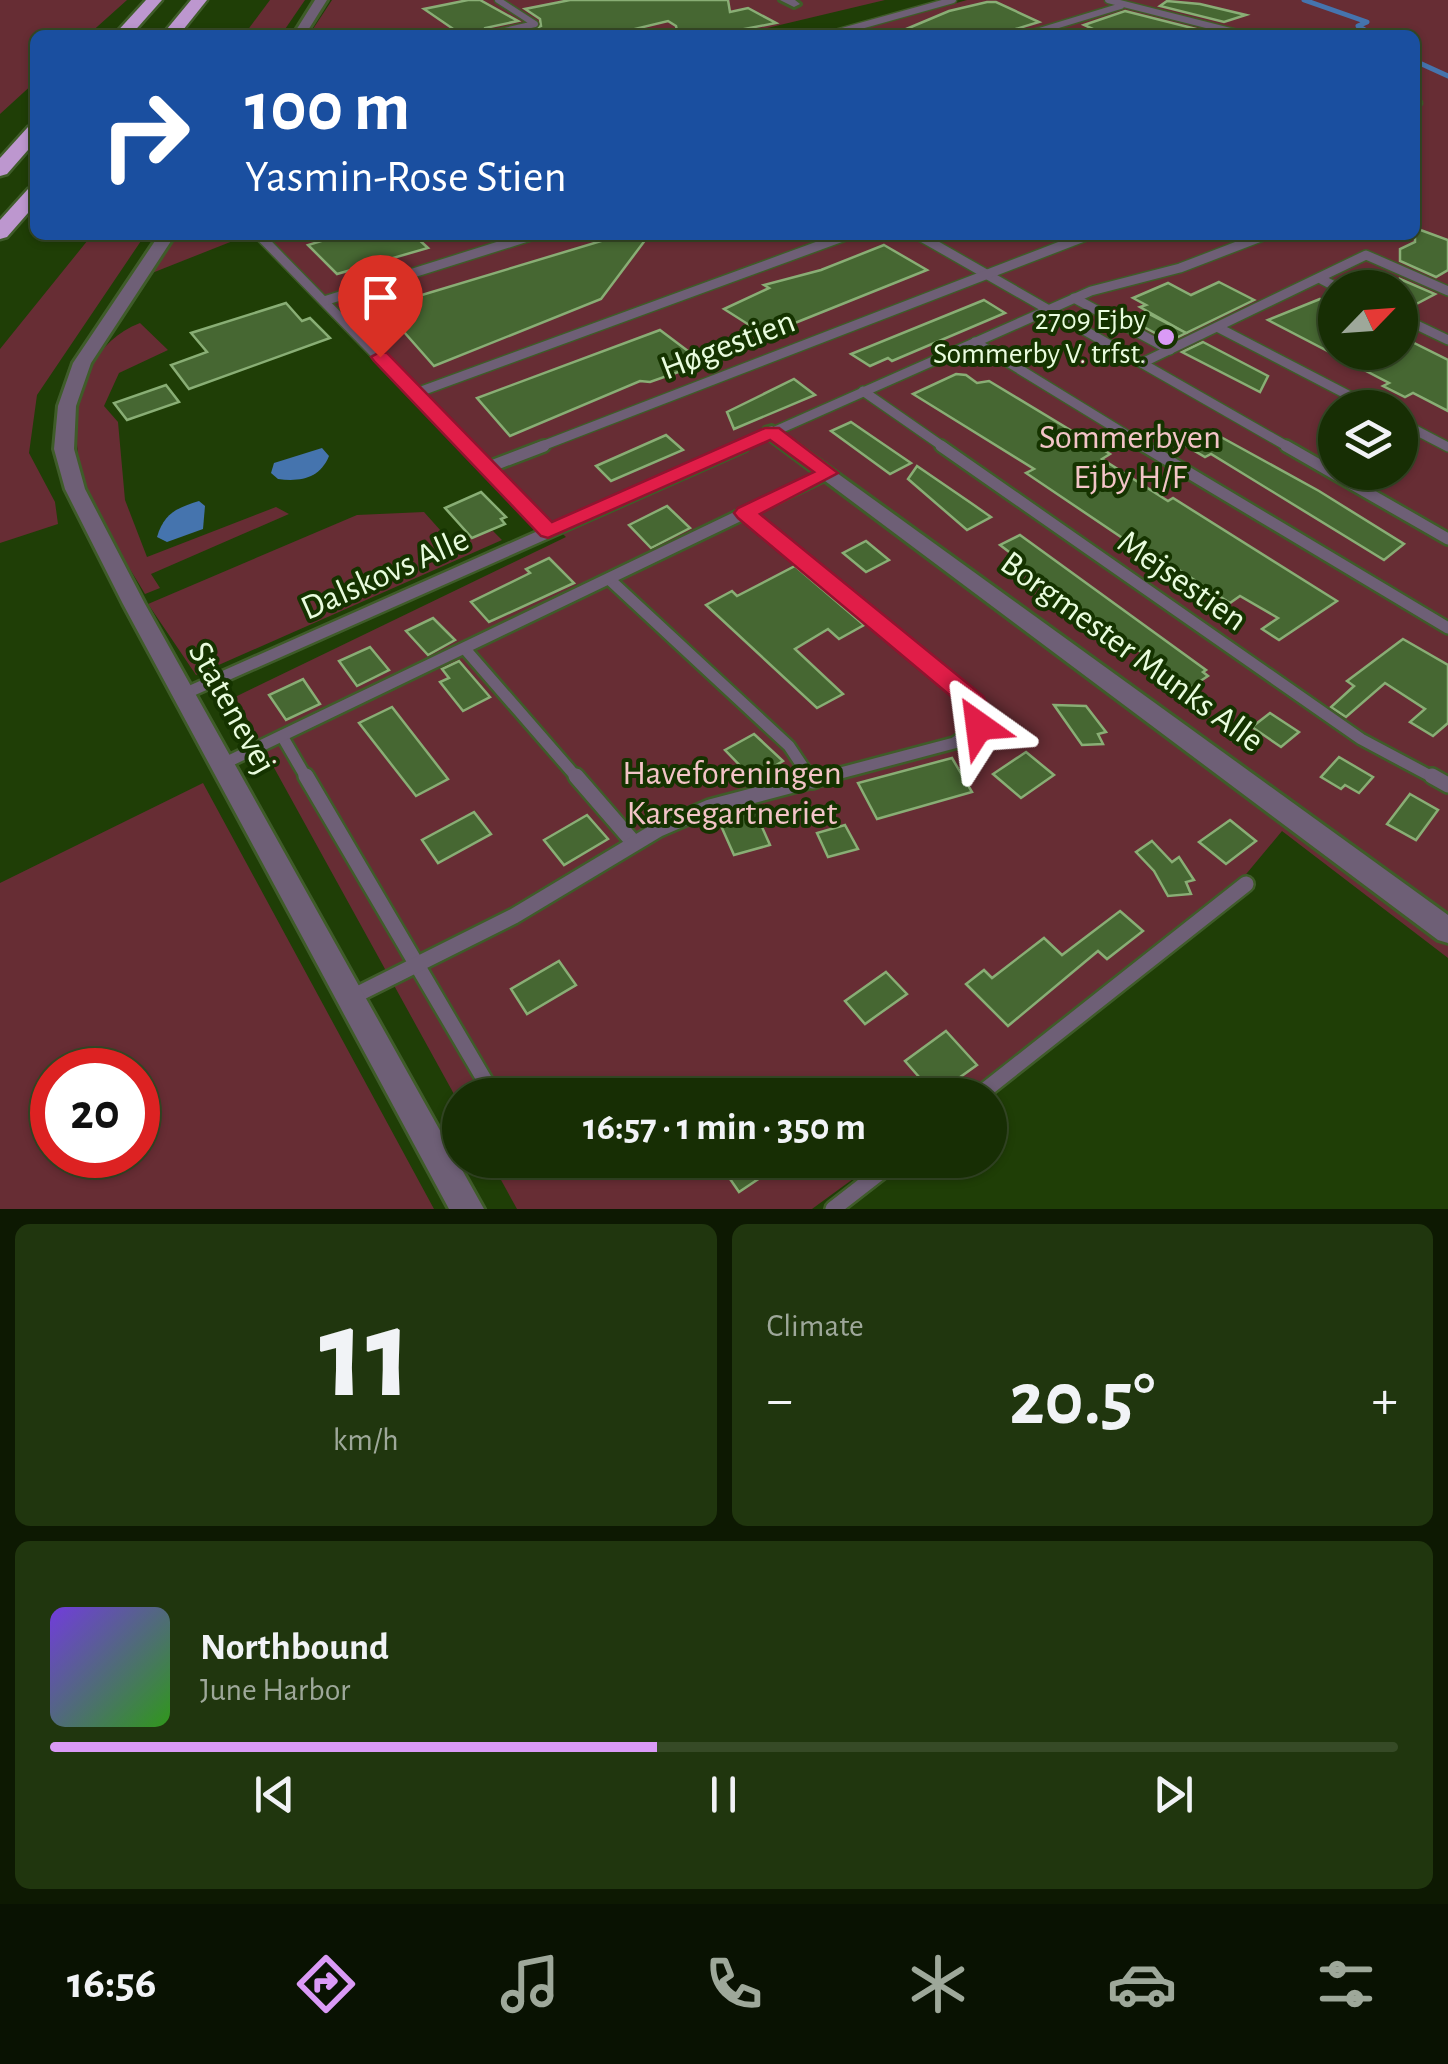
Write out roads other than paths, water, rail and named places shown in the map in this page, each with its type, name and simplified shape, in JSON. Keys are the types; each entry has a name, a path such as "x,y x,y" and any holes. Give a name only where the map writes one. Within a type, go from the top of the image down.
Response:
{"highway":[{"path":"127,30 154,0"},
{"path":"174,30 200,0"},
{"path":"0,170 30,136"},
{"path":"0,233 30,199"}],"street":[{"path":"302,30 322,0"},
{"name":"Statenevej","path":"164,240 82,363 67,406 64,449 75,489 467,1209"},
{"name":"Borgmester Munks Alle","path":"772,432 1448,931"}],"lane":[{"path":"498,0 534,24 508,30"},
{"path":"849,30 953,0"},
{"path":"1108,0 1232,30"},
{"path":"1042,30 1125,4"},
{"path":"266,240 548,532"},
{"path":"324,301 518,240"},
{"path":"416,393 834,240"},
{"path":"927,240 1448,539"},
{"name":"Høgestien","path":"488,467 1076,240"},
{"name":"Dalskovs Alle","path":"184,694 1047,309 1074,298 1195,266 1255,240"},
{"path":"1338,270 1366,255 1399,270"},
{"path":"1418,278 1448,292"},
{"path":"1142,364 1318,280"},
{"path":"1074,298 1170,350"},
{"path":"1418,326 1448,340"},
{"path":"1219,328 1338,390"},
{"path":"975,342 1394,599 1448,628"},
{"name":"Mejsestien","path":"863,392 1361,739 1448,785"},
{"path":"1418,431 1448,447"},
{"path":"223,764 828,473"},
{"path":"352,997 514,916 634,843 710,807 954,743 979,726 980,712 974,702 745,513"},
{"path":"609,579 788,746 813,781"},
{"path":"465,649 634,843"},
{"path":"282,736 483,1078"},
{"path":"1001,1078 1246,884"},
{"path":"833,1209 873,1178"}],"water":[{"path":"322,448 329,456 309,477 278,479 271,473 274,463"},
{"path":"199,501 205,506 203,529 167,542 157,537 172,513"}],"waterway":[{"path":"1304,0 1367,22 1358,26 1365,30"},
{"path":"1420,63 1448,76"}],"place":[{"name":"2709 Ejby Sommerby V. trfst.","path":"1166,337"}],"park label":[{"name":"Sommerbyen Ejby H/F","path":"1130,457"},
{"name":"Haveforeningen Karsegartneriet","path":"732,793"}]}
